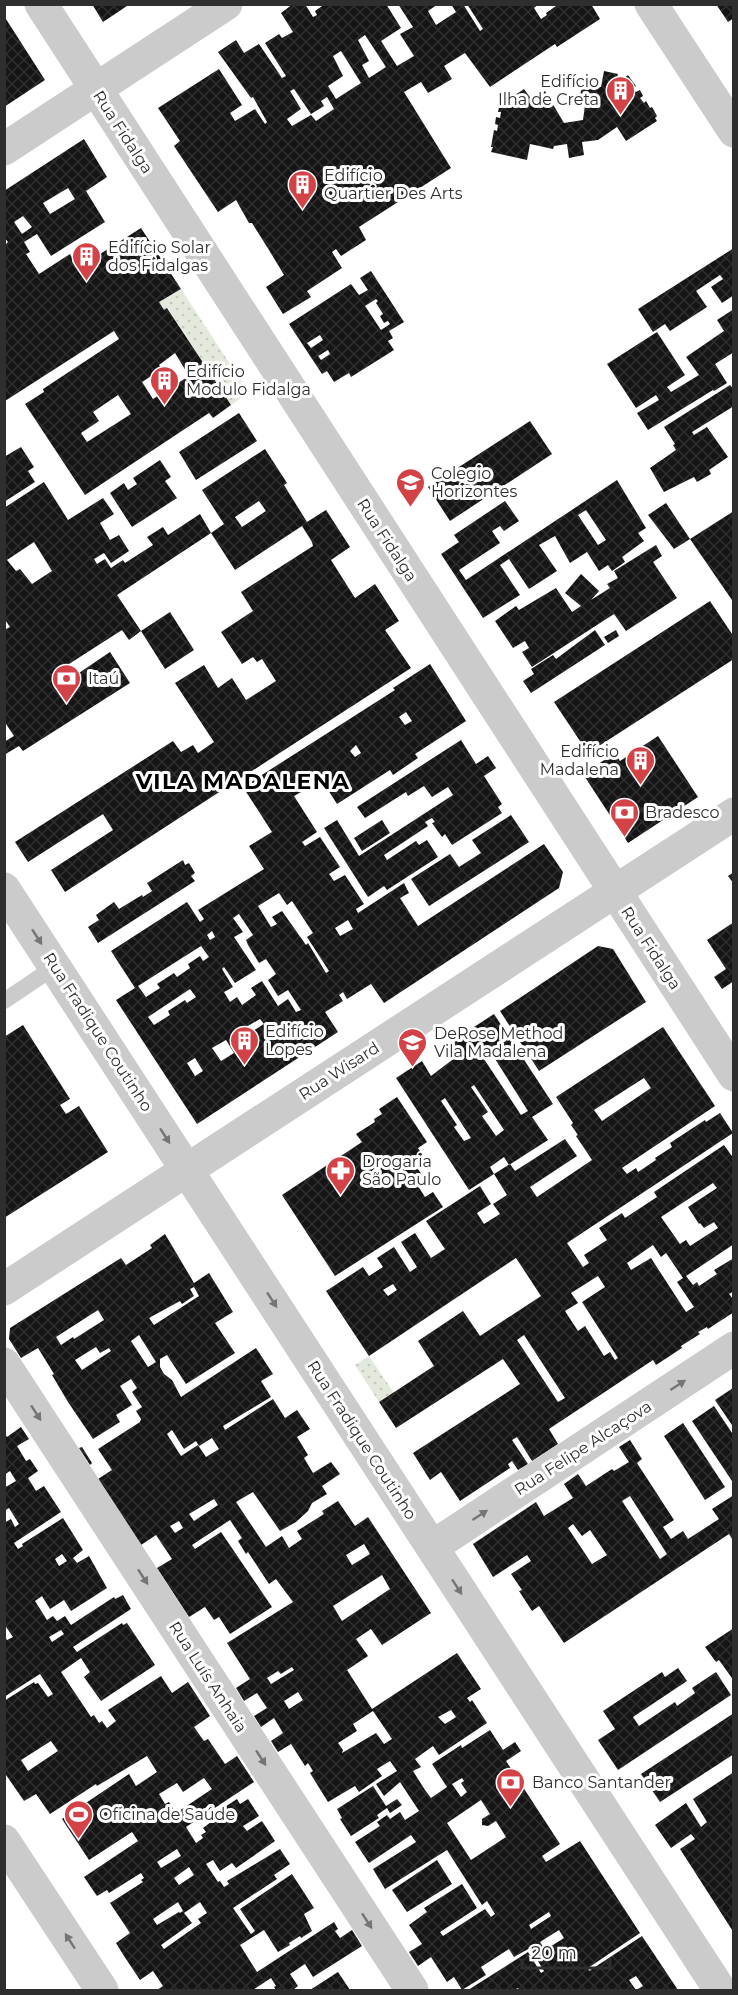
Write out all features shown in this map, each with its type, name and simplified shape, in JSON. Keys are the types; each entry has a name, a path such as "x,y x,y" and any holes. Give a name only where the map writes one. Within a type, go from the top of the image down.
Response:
{"street":[{"name":"Rua Fidalga","path":"41,4 734,1075"},
{"path":"4,148 226,4"},
{"path":"651,4 734,131"},
{"name":"Rua Wisard","path":"4,1289 734,814"},
{"name":"Rua Fradique Coutinho","path":"4,889 720,1990"},
{"name":"Rua Felipe Alcaçova","path":"432,1547 734,1348"},
{"name":"Rua Luís Anhaia","path":"4,1364 412,1990"},
{"path":"4,1841 102,1990"}],"lane":[{"path":"4,1001 56,966"}],"shaded area":[{"path":"181,289 249,393 231,405 168,308 164,310 159,302"},
{"path":"369,1356 394,1393 379,1402 355,1365"}],"building":[{"path":"92,4 130,4 103,22"},
{"path":"293,4 305,4 313,17 317,15 315,11 325,4 386,4 401,28 381,41 397,66 414,56 400,34 413,27 398,4 438,4 428,11 436,25 456,12 451,4 463,4 480,31 483,29 467,4 539,4 534,8 541,19 559,4 591,4 600,19 557,47 555,44 490,87 465,53 444,66 452,79 428,93 421,82 404,92 451,168 359,227 366,240 341,256 336,249 332,252 342,268 307,291 311,297 283,314 266,287 284,275 269,250 252,223 249,223 236,200 218,212 174,146 180,141 158,108 219,69 242,105 230,113 235,121 255,109 265,124 267,122 253,97 251,98 218,52 236,40 244,53 259,44 282,78 286,76 265,43 279,34 282,38 293,32 281,13","holes":["365,35 386,67 369,78 362,65 369,61 358,40","341,51 361,83 336,99 328,86 343,76 333,56","294,89 311,114 324,106 321,101 327,97 334,109 316,121 311,115 292,126 287,119 301,109 290,91"]},
{"path":"716,4 734,4 734,18 728,22"},
{"path":"4,16 45,80 4,107"},
{"name":"Edifício Ilha de Creta","path":"604,71 618,74 617,77 623,79 628,75 636,86 633,88 636,92 640,90 643,96 640,98 644,103 646,101 650,108 652,107 657,121 626,141 617,127 598,140 582,142 584,155 569,158 567,144 554,146 553,149 530,144 527,160 491,152 494,130 497,131 498,125 495,124 496,117 500,118 501,112 498,112 501,98 509,99 524,89 532,100 545,91 564,123 583,120 585,105 578,103 583,83 586,84 587,81 600,83 599,87 601,87"},
{"path":"84,139 107,177 86,191 105,222 51,256 37,234 24,242 30,252 26,254 39,274 70,254 78,268 141,228 181,289 159,302 164,310 167,308 231,405 213,418 209,413 85,495 25,404 44,392 43,389 119,339 114,331 5,401 5,245 8,242 4,237 4,191","holes":["68,188 75,199 50,214 43,203","23,216 32,227 22,234 14,222","175,353 189,376 153,399 142,382 162,369 159,365","118,395 131,414 87,442 81,433 99,421 93,412"]},
{"path":"734,248 734,295 722,303 711,287 723,279 720,275 696,291 707,307 670,331 665,324 653,332 638,309"},
{"path":"371,271 404,322 389,331 393,338 388,341 394,350 351,377 349,373 334,382 327,371 322,374 289,324 351,284 359,295 368,290 360,278","holes":["376,299 383,314 380,316 384,323 388,321 390,324 381,330 365,306","320,335 323,340 311,348 307,343","328,350 330,354 321,360 318,356"]},
{"path":"734,309 734,352 715,364 727,383 648,430 637,413 659,400 656,395 636,408 607,364 657,332 685,375 667,387 671,392 699,375 686,357 724,331 717,320"},
{"path":"730,385 734,390 734,406 692,432 694,435 707,427 728,457 709,470 711,474 697,482 694,477 664,492 650,468 676,450 673,445 675,444 664,427"},
{"path":"239,413 257,441 196,480 179,452"},
{"path":"530,421 552,454 450,521 428,487"},
{"path":"21,447 34,467 28,471 35,482 4,502 4,457"},
{"path":"265,449 287,483 284,485 307,522 326,510 350,547 331,560 355,598 375,584 399,621 385,630 411,668 65,892 51,870 113,830 103,814 28,862 15,842 173,741 181,752 193,745 198,753 214,742 175,683 204,665 218,688 232,678 246,700 276,681 262,659 257,662 253,657 242,664 221,632 253,611 241,592 313,546 312,542 302,526 235,570 211,533 224,524 202,490","holes":["259,501 266,511 242,527 235,517"]},
{"path":"160,460 171,477 165,481 177,498 132,527 110,493 124,483 128,490 137,484 133,478"},
{"path":"617,480 646,528 638,533 644,541 622,557 625,562 612,571 608,565 599,571 587,552 570,563 555,536 539,545 557,571 529,589 509,559 500,565 520,595 483,618 441,554 459,542 454,535 505,501 519,521 504,531 500,526 492,531 500,543 459,570 466,580","holes":["586,510 606,540 598,545 578,515"]},
{"path":"44,482 68,520 103,498 114,514 100,523 110,540 119,535 129,551 111,563 104,553 94,559 97,564 105,559 111,568 123,560 125,563 153,545 147,537 163,527 168,535 200,514 211,533 117,595 141,631 129,640 122,630 69,664 76,675 110,652 130,683 23,751 19,746 4,755 4,742 14,736 4,721 4,630 10,627 4,618 4,508","holes":["34,542 52,571 32,584 20,569 16,571 7,560"]},
{"path":"666,503 690,539 674,549 648,515"},
{"path":"734,511 734,603 690,539"},
{"path":"656,545 662,556 653,562 677,598 626,631 614,614 532,667 522,652 529,648 525,641 513,648 495,621 516,606 519,610 556,588 572,612 581,606 565,593 581,574 599,591 591,600 610,588 607,584 618,578 614,571"},
{"path":"710,601 734,637 734,659 588,753 554,702"},
{"path":"170,612 194,650 165,669 141,631"},
{"path":"595,630 605,645 531,693 523,681 534,674 531,669 553,655 556,659"},
{"path":"616,630 619,636 608,643 604,637"},
{"path":"430,664 466,721 415,754 418,758 393,775 390,770 337,804 321,779 313,784 308,777 298,783 303,791 294,796 317,832 302,842 305,846 320,837 340,867 329,874 334,881 345,875 364,904 356,909 358,913 404,883 409,893 400,898 418,926 544,844 563,872 559,888 384,1003 371,984 347,999 343,992 339,995 343,1001 325,1012 338,1032 197,1124 116,1000 135,988 111,951 187,902 200,922 204,919 198,910 264,869 249,846 272,832 243,787 395,690 393,688","holes":["406,712 412,721 405,725 399,717","356,745 361,753 355,757 350,751","279,893 287,905 292,901 313,933 307,937 329,971 326,973 308,943 306,945 282,911 272,917 277,924 271,927 258,906","239,914 253,935 246,940 259,963 266,959 276,974 268,980 278,996 288,990 301,1010 296,1012 288,999 278,1006 262,981 251,988 256,995 242,1005 237,997 230,1002 224,992 233,987 222,969 224,967 235,983 256,970 234,937 243,932 233,918","348,920 353,929 340,936 335,928","212,931 215,937 210,940 207,935","201,946 209,957 203,961 200,956 188,964 190,968 177,977 174,973 157,984 160,988 146,997 138,986","190,989 196,997 187,1003 185,1000 168,1011 170,1015 154,1025 148,1017","260,1019 264,1024 248,1034 244,1028","226,1040 234,1053 221,1061 212,1048","195,1058 203,1071 195,1076 187,1063"]},
{"name":"Edifício Madalena","path":"658,736 698,797 628,843 583,774 615,753 620,761"},
{"path":"461,740 476,764 488,756 496,768 484,776 502,804 498,807 502,813 452,845 445,834 442,837 432,823 435,822 432,818 425,822 428,826 384,855 387,860 416,841 419,845 427,840 438,857 387,890 384,886 368,897 324,828 337,820 359,856 453,795 448,787 432,797 424,786 408,796 406,792 365,818 357,807"},
{"path":"511,815 529,842 429,906 411,879 450,854 459,867 481,853 472,840"},
{"path":"382,820 390,833 362,851 354,838"},
{"path":"183,860 185,865 189,863 195,873 191,876 195,881 98,943 88,927 99,920 96,915 114,902 119,909 142,895 143,897 152,891 147,883"},
{"path":"734,872 734,884 728,876"},
{"path":"734,922 734,981 722,989 714,977 726,969 707,940"},
{"path":"598,946 613,949 646,1002 539,1071 500,1011"},
{"path":"494,1014 553,1104 532,1117 548,1140 510,1164 515,1171 565,1139 577,1156 530,1187 537,1197 592,1160 576,1136 578,1135 571,1125 573,1123 556,1097 663,1027 715,1106 622,1168 627,1174 636,1168 638,1172 672,1147 670,1143 720,1113 733,1133 567,1243 583,1267 589,1263 584,1255 607,1240 599,1228 622,1213 625,1218 657,1197 654,1192 724,1145 734,1159 734,1244 686,1276 693,1285 697,1282 699,1286 717,1274 714,1270 734,1258 734,1291 729,1294 734,1300 734,1312 708,1329 707,1327 698,1332 700,1334 656,1365 653,1360 549,1429 558,1444 532,1461 517,1437 512,1440 528,1464 518,1470 512,1461 508,1464 510,1468 460,1501 441,1472 430,1480 413,1453 520,1384 503,1359 396,1428 379,1402 434,1366 418,1341 463,1311 480,1336 541,1296 516,1258 369,1356 326,1291 363,1267 369,1276 383,1267 377,1258 394,1247 410,1272 417,1267 401,1242 415,1233 431,1258 445,1249 426,1221 480,1186 491,1204 477,1213 484,1224 500,1214 493,1204 507,1195 494,1174 469,1190 396,1078 422,1061 431,1076 456,1057 448,1044","holes":["490,1051 528,1111 521,1115 482,1056","644,1078 651,1088 602,1121 594,1110","474,1085 504,1130 496,1136 482,1116 488,1112 471,1087","445,1098 471,1138 464,1141 454,1127 457,1125 441,1101","504,1157 509,1165 494,1174 490,1167","713,1183 717,1188 688,1207 704,1228 714,1222 718,1228 690,1246 686,1240 680,1244 661,1217","653,1245 661,1257 666,1253 683,1278 677,1282 694,1307 686,1312 651,1258 631,1270 627,1263","598,1276 605,1287 582,1302 618,1358 615,1360 610,1352 604,1356 585,1326 578,1331 565,1311 578,1303 571,1293","393,1284 397,1290 388,1296 383,1290","524,1335 565,1398 558,1402 517,1340"]},
{"path":"23,1025 70,1099 60,1105 66,1114 79,1106 108,1152 4,1218 4,1037"},
{"path":"397,1097 427,1142 418,1148 428,1163 418,1169 426,1181 418,1186 425,1197 433,1192 443,1207 335,1276 282,1195 362,1142 356,1134 375,1122 374,1119 382,1114 379,1109"},
{"path":"165,1234 194,1283 209,1273 233,1312 215,1323 235,1353 186,1384 167,1355 160,1359 160,1367 164,1374 172,1380 181,1397 256,1348 273,1374 261,1381 271,1397 223,1426 225,1430 273,1399 285,1418 297,1410 310,1429 297,1437 308,1455 304,1458 313,1473 331,1462 340,1474 322,1486 327,1494 312,1503 308,1511 296,1522 280,1531 253,1492 236,1502 266,1547 282,1536 289,1548 302,1539 297,1531 324,1514 322,1511 338,1501 355,1526 368,1517 431,1613 382,1645 371,1629 356,1639 368,1656 347,1670 372,1709 457,1653 481,1689 467,1698 470,1702 472,1700 487,1723 439,1755 433,1746 415,1759 421,1767 413,1771 425,1790 431,1798 447,1787 432,1764 461,1745 462,1748 490,1730 503,1750 515,1742 521,1751 506,1761 560,1844 542,1856 546,1862 580,1841 640,1933 588,1968 589,1971 642,1936 678,1990 636,1990 519,1990 518,1988 514,1990 468,1990 528,1952 541,1973 544,1971 530,1948 514,1957 509,1949 481,1967 486,1975 462,1990 454,1977 447,1982 431,1957 418,1966 409,1952 422,1944 409,1925 427,1912 424,1908 462,1884 477,1908 440,1932 443,1936 485,1909 491,1917 495,1914 487,1901 482,1905 447,1850 385,1889 373,1869 416,1842 411,1835 369,1863 355,1842 380,1826 377,1822 387,1815 390,1819 400,1812 405,1820 419,1811 400,1782 384,1796 376,1784 397,1771 390,1761 377,1769 382,1776 359,1792 355,1786 328,1802 310,1773 313,1771 308,1763 305,1766 291,1744 278,1752 271,1741 283,1733 274,1718 261,1727 254,1716 267,1708 257,1693 244,1701 236,1688 250,1679 227,1643 293,1602 276,1579 269,1584 238,1541 242,1538 230,1520 192,1545 195,1549 221,1532 272,1607 230,1634 219,1617 214,1620 205,1607 189,1617 157,1568 172,1559 156,1535 141,1545 98,1479 112,1470 98,1449 140,1422 141,1419 136,1411 142,1407 132,1392 137,1388 131,1379 120,1386 132,1405 116,1415 120,1422 93,1439 68,1402 38,1348 21,1358 9,1339 10,1328 121,1258 126,1265 152,1248 150,1245","holes":["194,1287 199,1296 154,1325 149,1318 180,1301 182,1304 194,1296 190,1289","98,1310 104,1320 74,1339 73,1337 61,1345 56,1337","139,1335 156,1362 148,1367 131,1341","96,1347 100,1353 109,1348 111,1351 82,1370 75,1360","172,1430 184,1449 196,1441 199,1446 212,1438 219,1449 206,1457 198,1445 181,1456 167,1434","214,1499 218,1505 194,1521 189,1514","179,1521 183,1528 175,1533 170,1526","364,1544 370,1554 352,1565 346,1555","382,1575 390,1589 342,1621 333,1606","292,1667 294,1670 271,1684 267,1678 278,1671 281,1674","298,1692 303,1700 289,1709 284,1701","451,1710 456,1717 445,1724 438,1717","373,1711 392,1739 384,1744 376,1733 342,1753 343,1750 338,1743 357,1731 353,1724","462,1778 464,1781 461,1783 467,1792 461,1797 452,1784","481,1800 490,1814 482,1819 482,1825 488,1826 496,1821 506,1837 471,1860 447,1823","549,1912 551,1916 531,1929 529,1925","559,1930 564,1938 545,1950 540,1942","636,1976 643,1986 636,1990 629,1980"]},
{"path":"734,1389 734,1428 715,1400"},
{"path":"714,1406 734,1436 734,1484 692,1421"},
{"path":"683,1423 725,1487 705,1500 664,1436"},
{"path":"21,1427 29,1439 17,1446 26,1461 30,1459 38,1471 28,1478 36,1491 44,1486 61,1512 14,1543 18,1549 23,1546 22,1544 63,1518 83,1550 73,1558 77,1563 89,1556 107,1588 71,1611 64,1600 50,1609 42,1596 35,1601 47,1620 53,1616 57,1621 65,1616 71,1625 114,1597 115,1599 123,1595 131,1609 73,1647 77,1652 122,1623 123,1625 127,1623 155,1665 101,1701 84,1677 90,1672 81,1658 61,1672 91,1717 94,1715 99,1723 102,1721 107,1728 116,1721 108,1710 161,1676 172,1693 188,1682 210,1716 194,1727 204,1741 208,1739 225,1764 237,1756 254,1782 186,1827 196,1843 203,1838 201,1835 206,1832 203,1828 211,1822 208,1818 237,1799 240,1804 248,1799 259,1816 243,1826 247,1831 262,1821 275,1841 236,1868 232,1863 220,1871 213,1860 206,1864 224,1887 229,1884 227,1881 280,1849 290,1864 274,1875 277,1879 233,1908 251,1934 255,1931 240,1909 292,1874 314,1908 304,1914 312,1931 301,1938 300,1936 278,1952 264,1930 240,1945 257,1972 334,1922 338,1929 335,1931 340,1938 352,1930 362,1946 313,1977 305,1964 290,1974 298,1986 293,1990 276,1990 271,1978 253,1990 157,1990 163,1986 153,1971 140,1980 124,1956 116,1943 130,1933 110,1903 143,1882 141,1880 144,1878 141,1873 109,1893 107,1890 97,1896 84,1877 138,1841 132,1832 89,1860 62,1819 129,1774 136,1786 157,1772 147,1756 97,1786 96,1784 50,1814 36,1794 24,1801 4,1772 4,1701 34,1682 38,1683 48,1697 53,1694 40,1674 4,1697 4,1636 7,1640 13,1637 4,1624 4,1523 11,1519 15,1527 19,1524 9,1508 4,1511 4,1488 16,1481 10,1471 4,1475 4,1433 7,1437","holes":["62,1554 67,1561 59,1566 55,1559","61,1630 64,1634 52,1642 49,1637","51,1741 58,1751 28,1771 21,1760","204,1778 212,1789 176,1813 169,1802 165,1804 159,1794 177,1783 183,1792","177,1849 181,1856 161,1868 157,1862","189,1867 194,1875 179,1885 174,1878","178,1902 183,1911 157,1925 153,1919","200,1902 207,1913 198,1919 201,1923 164,1949 161,1945 192,1923 184,1913"]},
{"path":"630,1440 642,1459 637,1463 674,1520 663,1527 671,1539 683,1531 688,1539 719,1519 712,1509 734,1495 734,1542 729,1534 564,1643 539,1606 532,1611 511,1574 531,1561 527,1555 493,1577 473,1544 536,1502 544,1516 573,1498 564,1484 578,1474 586,1486 612,1469 614,1471 629,1462 619,1447","holes":["630,1496 667,1554 660,1559 622,1501","573,1524 582,1536 590,1530 607,1555 592,1564 568,1528"]},
{"path":"82,1447 92,1463 90,1465 79,1448"},
{"path":"734,1628 734,1681 719,1660 716,1662 705,1647"},
{"path":"678,1668 687,1681 633,1717 639,1726 675,1702 677,1706 695,1693 692,1688 716,1672 731,1695 618,1770 598,1740 615,1729 603,1711 662,1672 665,1677"},
{"path":"734,1713 734,1754 660,1802 641,1774"},
{"path":"734,1772 734,1933 680,1849 695,1839 691,1834 671,1848 655,1825 686,1803 701,1827 707,1822 693,1799"},
{"path":"373,1786 386,1806 397,1799 402,1805 390,1813 387,1808 377,1815 379,1818 351,1836 340,1819 342,1818 337,1809"},
{"path":"437,1860 452,1884 407,1912 392,1890"},
{"path":"338,1972 350,1990 310,1990"}],"place":[{"name":"Edifício Ilha de Creta","path":"620,116"},
{"name":"Edifício Quartier Des Arts","path":"303,210"},
{"name":"Edifício Solar dos Fidalgas","path":"87,282"},
{"name":"Edifício Modulo Fidalga","path":"165,406"},
{"name":"Colegio Horizontes","path":"410,508"},
{"name":"Itaú","path":"67,704"},
{"name":"Edifício Madalena","path":"640,786"},
{"name":"Bradesco","path":"624,838"},
{"name":"Edifício Lopes","path":"244,1066"},
{"name":"DeRose Method Vila Madalena","path":"413,1068"},
{"name":"Drogaria São Paulo","path":"341,1196"},
{"name":"Banco Santander","path":"511,1808"},
{"name":"Oficina de Saúde","path":"78,1840"}],"district":[{"name":"VILA MADALENA","path":"243,781"}]}
